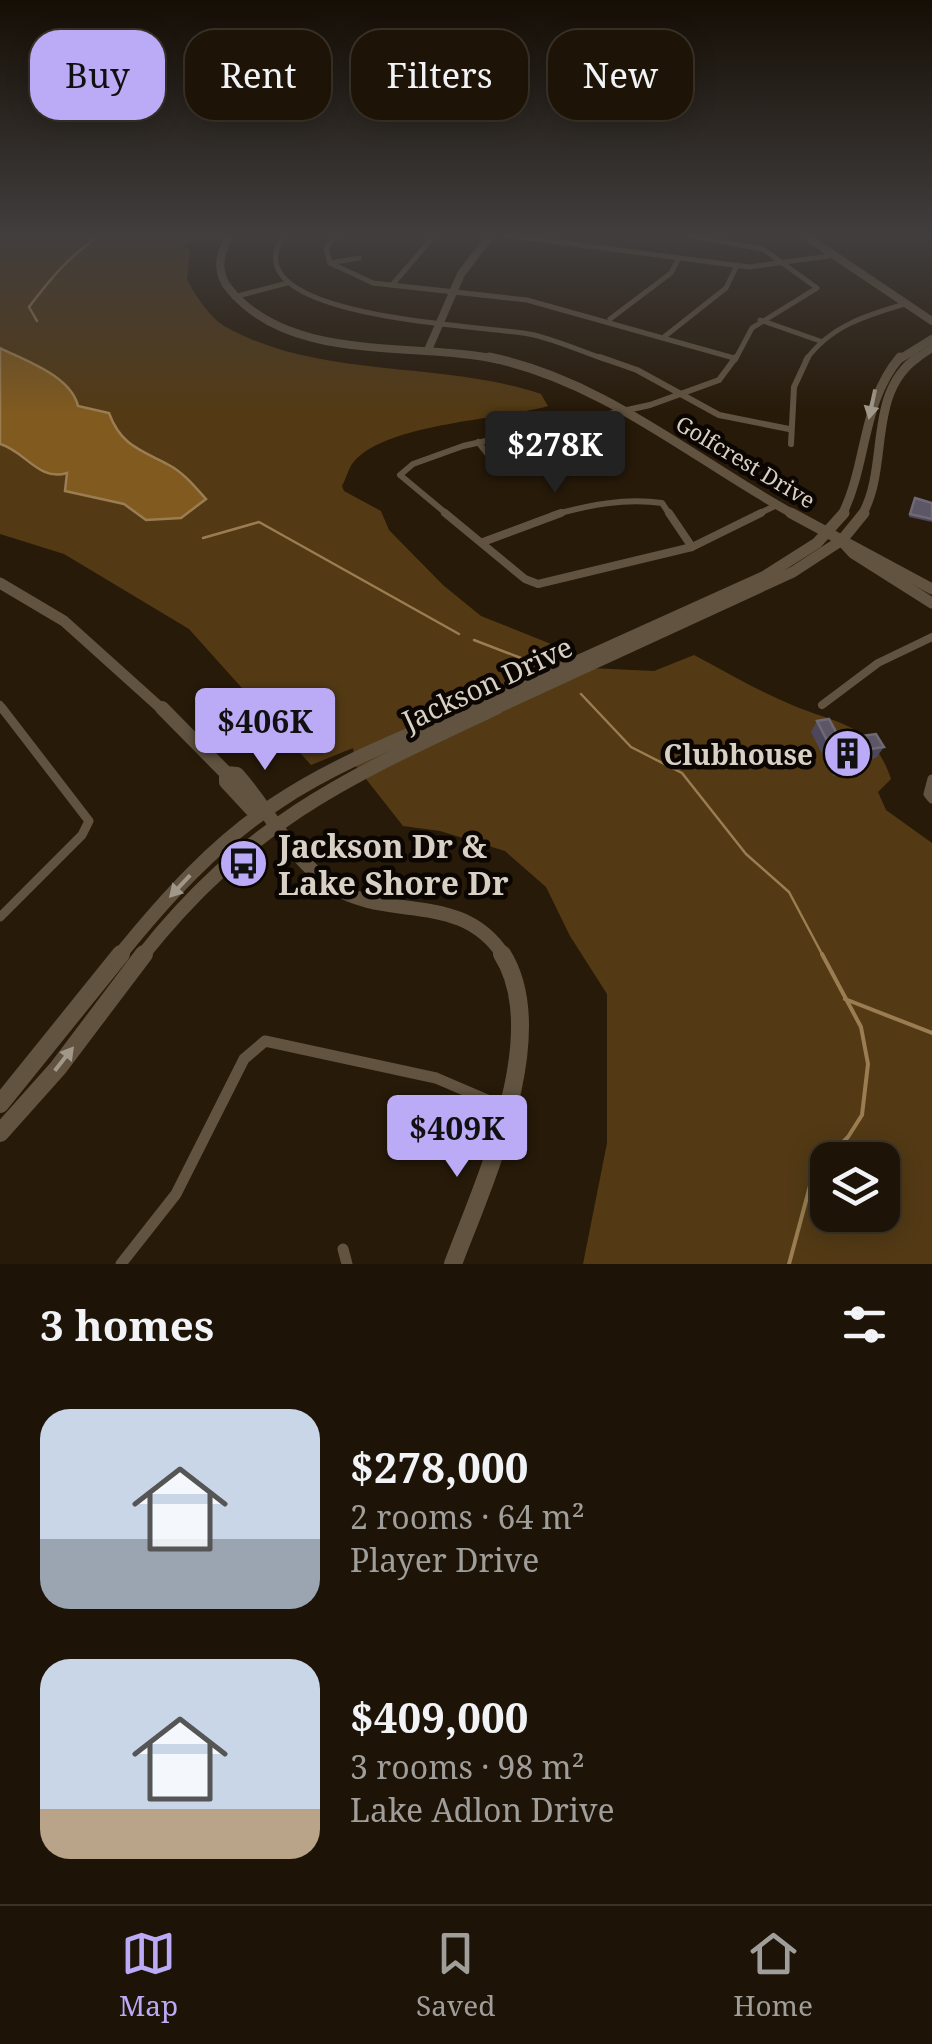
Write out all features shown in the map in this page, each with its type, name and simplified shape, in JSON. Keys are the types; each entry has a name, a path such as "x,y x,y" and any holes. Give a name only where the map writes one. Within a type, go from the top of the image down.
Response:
{"main road":[{"path":"428,350 451,294"},
{"path":"890,294 932,320"},
{"name":"Golfcrest Drive","path":"234,297 254,312 304,333 523,366 572,384 828,532 853,553 932,602"},
{"name":"Jackson Drive","path":"0,1104 153,916 212,854 362,757 718,598 796,557 828,532 845,516 856,496 878,381 895,360 932,339"},
{"name":"Jackson Drive","path":"0,1133 54,1073 198,889 267,819 440,734 780,579 841,540 860,518 874,489 890,386 907,364 932,348"},
{"name":"Golfcrest Drive","path":"841,540 858,544 932,589"},
{"path":"0,583 46,608 85,637 226,774 226,782 267,819 319,881 334,892 446,912 478,928 496,945 515,979 521,1006 508,1109 453,1264"}],"street":[{"path":"234,297 245,294"},
{"path":"303,294 341,308 502,328 579,348 682,393 719,415 790,428"},
{"path":"494,294 610,319 734,358"},
{"path":"610,319 643,294"},
{"path":"664,337 718,294"},
{"path":"777,505 692,547 550,584 526,579 402,479 402,472 410,465 478,442 623,411 723,378 760,320 806,294"},
{"path":"791,444 797,368 820,341 847,322 906,304"},
{"path":"760,320 820,341"},
{"path":"561,426 579,454"},
{"path":"478,442 496,466"},
{"path":"482,542 537,518 643,500 662,502 692,547"},
{"path":"822,705 878,664 932,637"},
{"path":"0,705 89,821 82,835 0,915"},
{"path":"932,778 928,794 932,799"},
{"path":"121,1264 176,1194 244,1059 265,1041 436,1078 508,1109"},
{"path":"344,1249 347,1264"}],"shaded area":[{"path":"0,294 195,294 226,327 301,355 463,377 541,394 548,406 415,431 367,450 352,464 342,486 344,491 381,511 389,530 443,585 481,616 551,644 568,667 654,671 694,655 779,700 852,728 874,747 891,779 878,792 886,810 932,843 932,1264 583,1264 607,1143 607,994 570,936 546,887 505,851 440,831 403,826 355,765 353,748 311,765 189,629 64,554 0,534"},
{"path":"0,348 57,378 74,395 78,406 109,413 126,440 180,472 206,499 181,518 146,520 124,504 65,491 67,473 57,475 40,470 0,444"}],"building":[{"path":"915,498 932,503 932,519 910,514"},
{"path":"829,719 840,739 876,734 884,747 856,751 864,767 840,766 817,721"}],"waterway":[{"path":"37,321 29,307 39,294"},
{"path":"203,538 259,522 459,634"},
{"path":"474,640 521,658 526,665"},
{"path":"581,694 631,747 682,773 746,854 789,892 823,956"},
{"path":"822,954 846,1000"},
{"path":"789,1264 814,1171 848,1137 862,1115 868,1064 861,1027 846,1000"},
{"path":"846,1000 932,1033"}],"place":[{"name":"Clubhouse","path":"848,754"},
{"name":"Jackson Dr & Lake Shore Dr","path":"243,863"}]}
